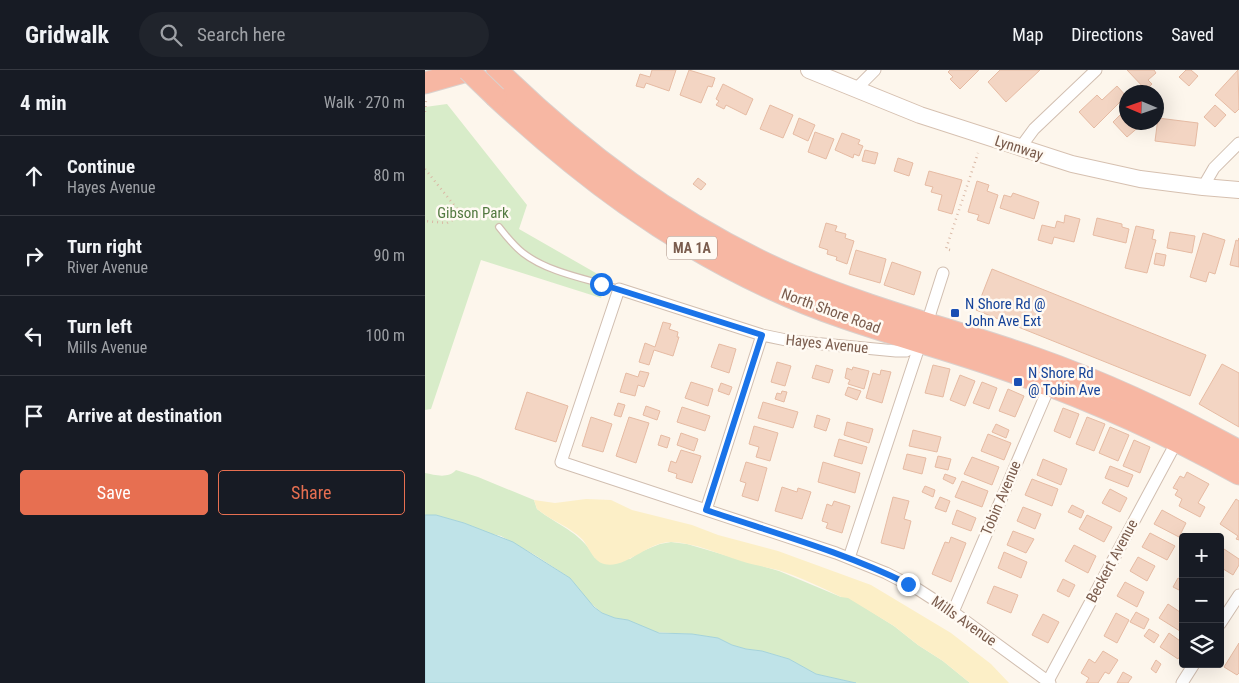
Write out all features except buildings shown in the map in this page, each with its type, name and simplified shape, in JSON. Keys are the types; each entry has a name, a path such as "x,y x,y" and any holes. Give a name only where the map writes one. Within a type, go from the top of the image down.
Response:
{"highway":[{"path":"425,83 470,70"},
{"name":"North Shore Road","path":"470,70 496,97 556,152 597,184 645,219 703,254 749,278 796,300 844,318 924,332 1029,356 1086,378 1163,412 1239,451"},
{"name":"North Shore Road","path":"497,70 519,92 615,172 679,216 721,240 767,264 813,284 1117,412 1239,474"}],"main road":[{"name":"Lynnway","path":"809,70 855,90 927,117 1065,162 1114,174 1203,188 1239,190"}],"street":[{"path":"855,90 875,70"},
{"path":"1020,148 1034,129 1096,70"},
{"path":"1203,188 1214,168 1239,143"},
{"path":"849,558 943,274"},
{"name":"Hayes Avenue","path":"619,289 762,335 791,340 886,351 906,351 924,332"},
{"name":"Mills Avenue","path":"619,289 561,462 849,558 908,584 953,612 1049,682"},
{"path":"706,510 762,335"},
{"name":"Tobin Avenue","path":"953,612 1050,385"},
{"name":"Beckert Avenue","path":"1049,682 1177,441"},
{"path":"1221,623 1239,595"},
{"path":"1182,683 1191,668"}],"lane":[{"path":"499,227 523,253 541,263 619,289"}],"path":[{"path":"425,93 425,112"},
{"path":"950,250 946,249 978,153"},
{"path":"425,169 462,215 447,223 425,221"}],"green space":[{"name":"Gibson Park","path":"447,104 527,205 519,229 608,280 601,298 481,260 431,409 425,410 425,107"},
{"path":"456,470 534,500 537,509 578,537 595,558 630,559 640,552 660,544 671,542 687,544 779,571 841,597 848,597 894,626 970,683 856,683 816,674 789,659 732,645 718,638 692,634 653,632 628,620 602,613 586,599 570,578 501,536 436,515 425,515 425,473 449,475"}],"sand":[{"path":"586,499 611,500 632,510 692,525 718,535 778,551 871,585 951,633 991,664 1009,683 970,683 894,626 848,598 841,597 810,582 778,570 698,547 672,542 654,546 620,563 604,564 594,557 582,539 537,509 534,500 555,503"}],"water":[{"path":"425,515 436,515 464,523 513,542 570,578 594,607 602,613 628,620 659,633 692,634 718,638 732,645 789,659 816,674 856,683 425,683"}],"place":[{"name":"N Shore Rd @ John Ave Ext","path":"955,313"},
{"name":"N Shore Rd @ Tobin Ave","path":"1018,382"}],"route":[{"path":"601,284 762,335 706,510 836,553 908,584"}]}
